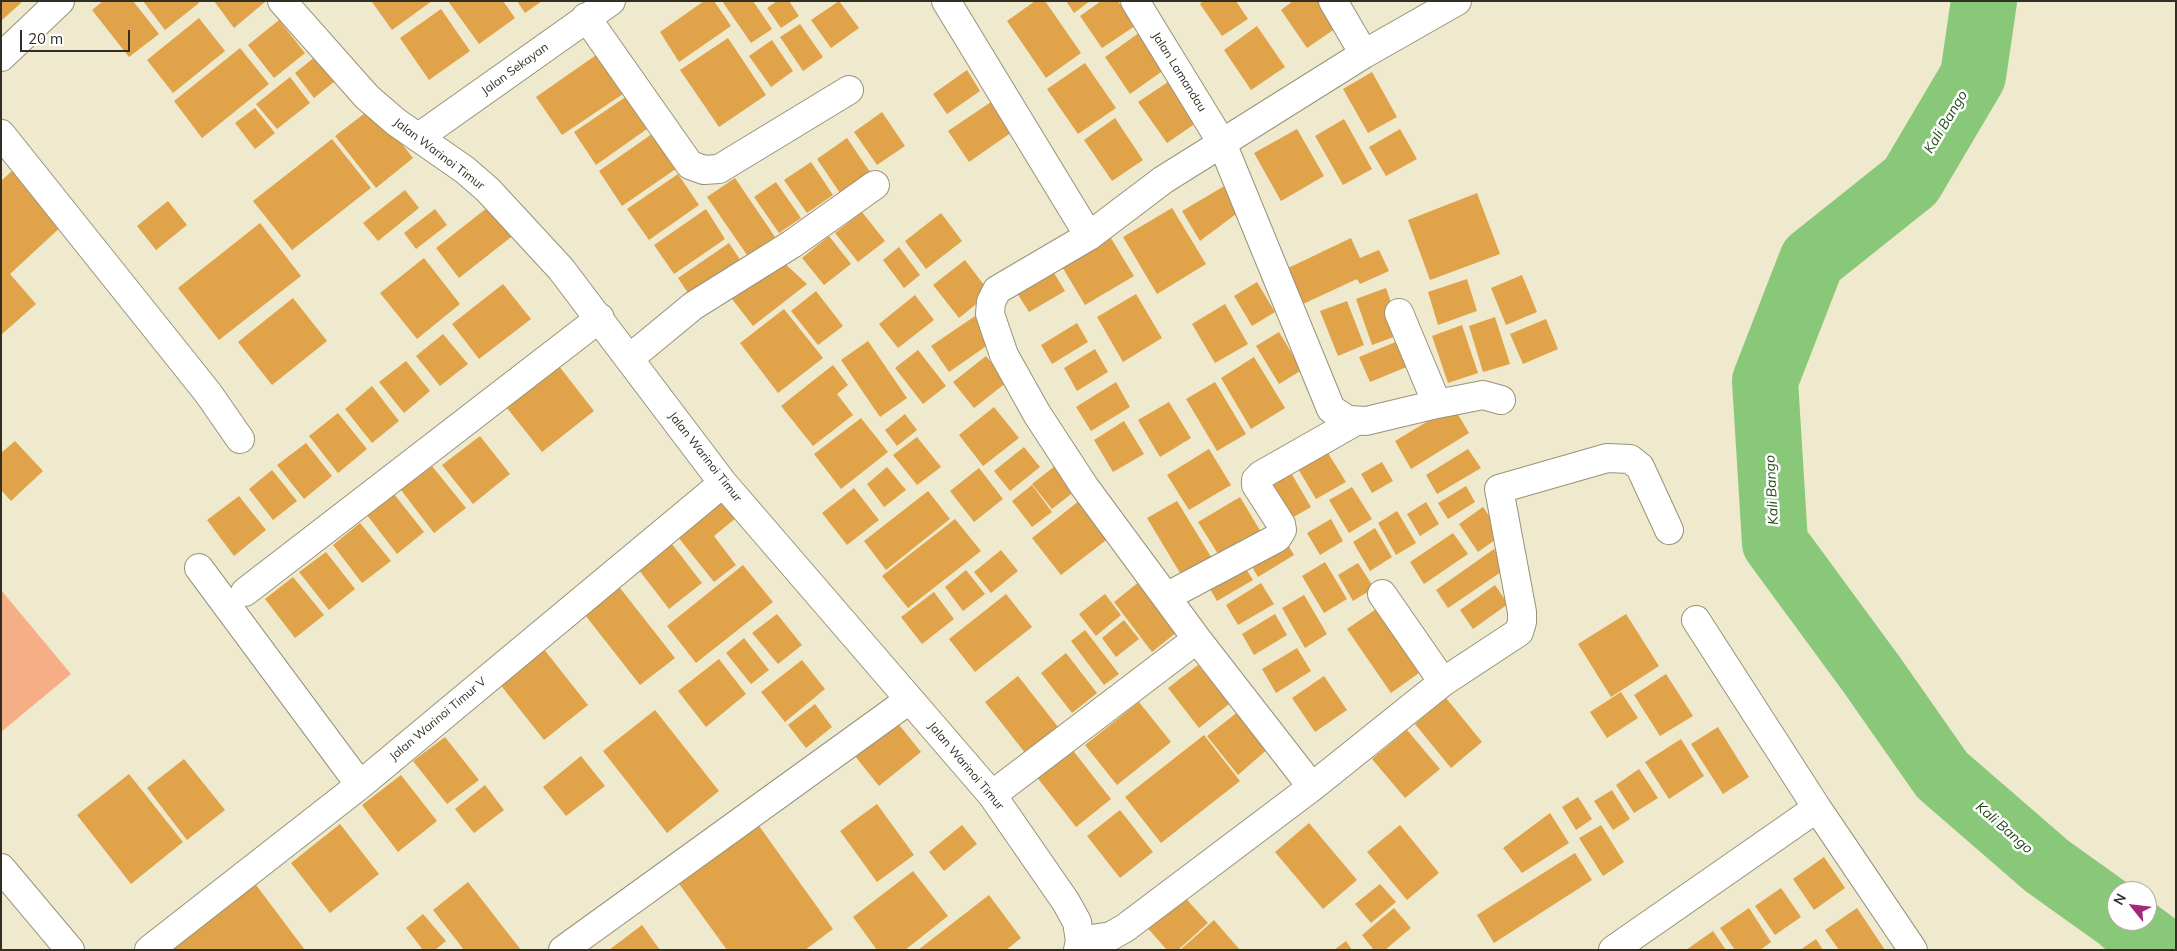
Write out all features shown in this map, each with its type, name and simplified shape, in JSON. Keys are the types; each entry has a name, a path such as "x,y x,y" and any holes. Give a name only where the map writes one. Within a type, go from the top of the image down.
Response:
{"street":[{"path":"1,56 60,1"},
{"name":"Jalan Warinoi Timur","path":"282,1 368,97 396,122 465,170 488,190 561,268 723,483 992,794 1066,902 1077,922 1079,946"},
{"name":"Jalan Sekayan","path":"419,137 611,1"},
{"path":"946,1 1089,236"},
{"name":"Jalan Lamandau","path":"1135,1 1222,143 1331,409 1340,416 1356,421"},
{"path":"1333,1 1364,54"},
{"path":"1312,787 1197,639 1084,486 1037,414 1004,356 990,314 991,302 997,290 1089,236 1163,180 1364,54 1457,1"},
{"path":"586,18 690,165 704,170 719,169 849,90"},
{"path":"1,134 208,392 240,439"},
{"path":"630,358 692,306 792,244 875,185"},
{"path":"1399,313 1436,404"},
{"path":"245,592 600,318"},
{"path":"1166,597 1277,538 1282,530 1281,524 1256,485 1256,480 1262,475 1356,421 1366,421 1483,395 1501,400"},
{"path":"1079,946 1111,936 1125,928 1312,787 1443,682 1518,632 1521,627 1522,612 1499,489 1607,458 1630,459 1640,468 1669,530"},
{"name":"Jalan Warinoi Timur V","path":"149,950 360,784 723,483"},
{"path":"198,568 360,784"},
{"path":"1382,594 1443,682"},
{"path":"1696,620 1816,808 1913,950"},
{"path":"992,794 1197,639"},
{"path":"563,950 909,700"},
{"path":"1613,950 1816,808"},
{"path":"1,868 70,950"}],"shaded area":[{"path":"1,590 71,674 1,732"}],"building":[{"path":"1,1 23,1 1,21"},
{"path":"103,1 133,1 159,34 129,57 92,10"},
{"path":"143,1 198,1 199,3 165,30"},
{"path":"214,1 264,1 265,2 234,28"},
{"path":"373,1 432,1 392,30"},
{"path":"448,1 503,1 515,18 479,44"},
{"path":"517,1 542,1 525,13"},
{"path":"704,1 714,1 731,26 679,62 660,32"},
{"path":"722,1 753,1 772,29 751,43"},
{"path":"777,1 789,1 799,16 781,28 767,8"},
{"path":"839,1 859,28 831,48 811,20"},
{"path":"1035,1 1045,1 1081,53 1046,78 1007,21"},
{"path":"1066,1 1090,1 1074,13"},
{"path":"1101,1 1118,1 1135,26 1102,48 1080,16"},
{"path":"1203,1 1236,1 1248,19 1222,36 1200,4"},
{"path":"1293,1 1327,1 1342,24 1307,48 1281,10"},
{"path":"441,9 470,51 429,80 400,38"},
{"path":"199,18 225,51 173,93 147,60"},
{"path":"279,20 305,53 274,78 248,45"},
{"path":"800,24 823,57 803,71 780,37"},
{"path":"1257,26 1285,67 1251,90 1224,50"},
{"path":"1146,28 1171,65 1130,94 1105,57"},
{"path":"728,38 766,95 719,127 680,70"},
{"path":"772,40 793,71 771,87 749,56"},
{"path":"240,48 269,84 202,138 174,101"},
{"path":"321,52 340,77 314,98 295,73"},
{"path":"599,53 626,92 562,135 536,97"},
{"path":"1085,63 1116,108 1078,134 1047,89"},
{"path":"967,70 980,91 947,114 933,94"},
{"path":"1372,72 1397,117 1368,133 1343,89"},
{"path":"290,77 310,103 277,129 256,104"},
{"path":"1168,82 1196,123 1167,143 1138,102"},
{"path":"633,92 654,124 596,165 574,132"},
{"path":"991,102 1012,132 969,162 948,131"},
{"path":"373,107 413,158 376,188 335,136"},
{"path":"255,108 275,133 255,149 235,123"},
{"path":"882,112 905,146 877,165 854,132"},
{"path":"1115,118 1143,160 1112,181 1084,140"},
{"path":"1344,119 1372,169 1343,185 1315,136"},
{"path":"659,129 683,164 622,206 599,171"},
{"path":"1297,129 1324,176 1281,201 1254,153"},
{"path":"1400,129 1417,159 1386,176 1369,147"},
{"path":"847,138 870,172 840,193 817,159"},
{"path":"332,139 371,188 292,250 253,201"},
{"path":"811,162 833,195 807,213 784,180"},
{"path":"14,169 64,224 10,274 36,304 1,335 1,181"},
{"path":"678,174 699,205 649,240 627,209"},
{"path":"735,178 775,237 747,255 707,197"},
{"path":"776,182 801,218 779,233 754,197"},
{"path":"1226,185 1236,214 1200,241 1182,211"},
{"path":"405,190 419,208 378,241 363,223"},
{"path":"1477,193 1500,254 1430,280 1408,220"},
{"path":"168,201 187,225 156,250 137,226"},
{"path":"492,204 515,234 459,278 436,248"},
{"path":"1172,208 1206,264 1157,294 1123,237"},
{"path":"435,209 447,225 416,249 404,233"},
{"path":"706,209 725,239 674,274 654,245"},
{"path":"862,212 885,241 858,262 835,233"},
{"path":"941,213 962,241 926,269 905,241"},
{"path":"260,223 301,276 219,340 178,288"},
{"path":"1106,230 1134,276 1085,305 1058,260"},
{"path":"829,236 851,264 824,285 802,258"},
{"path":"1351,238 1360,258 1379,250 1389,271 1360,284 1357,279 1303,304 1286,269"},
{"path":"729,243 745,267 694,302 678,278"},
{"path":"899,247 920,275 904,288 883,260"},
{"path":"424,258 460,304 417,339 380,293"},
{"path":"781,260 807,284 753,326 725,290"},
{"path":"965,260 990,293 959,318 933,285"},
{"path":"1051,268 1065,291 1029,312 1015,290"},
{"path":"1522,275 1537,312 1506,325 1491,288"},
{"path":"1467,279 1477,311 1438,325 1428,292"},
{"path":"1257,282 1275,312 1252,326 1234,296"},
{"path":"503,284 531,319 479,359 452,324"},
{"path":"1386,288 1402,334 1372,345 1356,299"},
{"path":"816,291 843,326 818,345 791,311"},
{"path":"1136,294 1162,338 1123,362 1097,317"},
{"path":"915,295 934,320 898,348 879,324"},
{"path":"293,298 327,341 272,385 238,342"},
{"path":"1347,301 1364,345 1338,356 1320,311"},
{"path":"1225,304 1248,344 1215,363 1192,324"},
{"path":"784,309 823,358 778,393 740,343"},
{"path":"978,314 995,340 949,372 931,346"},
{"path":"1495,317 1510,364 1483,372 1469,326"},
{"path":"1546,319 1558,349 1523,364 1510,334"},
{"path":"1077,323 1088,342 1052,364 1041,345"},
{"path":"1462,325 1478,373 1448,383 1432,336"},
{"path":"1279,332 1302,370 1279,384 1256,346"},
{"path":"443,334 468,364 440,386 416,356"},
{"path":"1403,339 1414,364 1370,382 1359,357"},
{"path":"868,341 907,398 880,417 841,360"},
{"path":"1095,349 1108,372 1077,391 1064,368"},
{"path":"918,350 946,386 923,404 895,368"},
{"path":"986,356 1007,382 974,408 953,382"},
{"path":"1254,357 1285,408 1251,429 1221,378"},
{"path":"406,361 430,391 404,413 379,382"},
{"path":"833,365 848,385 837,394 853,415 813,446 781,406"},
{"path":"559,366 594,411 542,452 507,408"},
{"path":"1116,382 1130,407 1091,431 1076,407"},
{"path":"1215,382 1246,434 1217,451 1186,399"},
{"path":"372,386 399,421 372,443 345,409"},
{"path":"1169,402 1191,438 1160,457 1138,420"},
{"path":"1453,406 1469,433 1411,469 1395,441"},
{"path":"994,407 1019,438 983,466 959,435"},
{"path":"338,413 367,449 338,473 309,436"},
{"path":"905,414 917,430 897,446 885,430"},
{"path":"861,418 888,452 841,489 814,454"},
{"path":"1124,421 1144,454 1113,472 1094,440"},
{"path":"480,436 510,474 473,504 442,465"},
{"path":"917,437 941,467 917,485 893,455"},
{"path":"15,441 43,471 11,501 1,490 1,453"},
{"path":"306,443 332,476 304,499 277,465"},
{"path":"1323,445 1346,482 1316,499 1294,462"},
{"path":"1024,447 1040,467 1010,491 994,471"},
{"path":"1209,449 1231,485 1189,510 1167,475"},
{"path":"1468,449 1481,468 1437,494 1426,475"},
{"path":"1060,462 1080,487 1052,509 1032,484"},
{"path":"1382,462 1393,481 1372,493 1361,474"},
{"path":"432,466 466,508 434,533 401,490"},
{"path":"1287,466 1311,507 1283,523 1259,484"},
{"path":"887,467 906,490 884,507 867,484"},
{"path":"979,468 1003,499 974,522 950,491"},
{"path":"272,470 297,501 273,520 249,489"},
{"path":"1032,485 1052,512 1032,527 1012,501"},
{"path":"1466,486 1475,502 1448,519 1438,503"},
{"path":"1352,487 1372,519 1349,533 1329,500"},
{"path":"854,488 879,520 847,545 822,513"},
{"path":"928,491 950,519 886,570 864,541"},
{"path":"394,494 424,532 397,554 367,515"},
{"path":"239,496 266,530 234,556 207,520"},
{"path":"719,496 736,518 714,536 736,565 714,582 674,532"},
{"path":"1084,497 1114,534 1061,575 1032,538"},
{"path":"1240,497 1264,537 1223,562 1198,522"},
{"path":"1177,501 1213,560 1183,578 1147,518"},
{"path":"1426,502 1439,524 1420,536 1407,514"},
{"path":"1483,507 1502,535 1478,552 1459,524"},
{"path":"1397,511 1416,543 1396,555 1378,523"},
{"path":"955,519 981,551 908,608 882,576"},
{"path":"1331,519 1343,541 1320,555 1307,533"},
{"path":"360,523 391,561 362,583 333,545"},
{"path":"1375,528 1392,557 1370,571 1353,542"},
{"path":"1453,533 1468,554 1424,584 1410,562"},
{"path":"665,535 702,583 669,609 632,561"},
{"path":"1282,535 1294,555 1258,577 1246,557"},
{"path":"1494,549 1507,568 1448,608 1436,590"},
{"path":"1001,550 1018,571 991,593 974,572"},
{"path":"326,552 355,589 329,610 299,572"},
{"path":"1241,561 1253,580 1217,601 1206,582"},
{"path":"1325,562 1347,599 1324,613 1302,576"},
{"path":"1358,563 1374,588 1353,601 1338,575"},
{"path":"743,565 773,602 696,663 667,626"},
{"path":"966,570 985,594 963,611 945,587"},
{"path":"293,577 324,615 295,638 265,599"},
{"path":"1145,577 1183,627 1152,652 1114,602"},
{"path":"613,579 675,658 640,685 578,606"},
{"path":"1261,583 1274,604 1238,625 1226,605"},
{"path":"1495,585 1508,604 1473,629 1460,610"},
{"path":"934,592 954,619 922,644 901,617"},
{"path":"1006,594 1032,627 975,672 949,639"},
{"path":"1105,594 1121,615 1096,636 1079,614"},
{"path":"1304,595 1327,634 1305,648 1282,608"},
{"path":"1382,605 1426,668 1391,693 1347,629"},
{"path":"777,614 802,645 778,664 752,633"},
{"path":"1275,614 1287,635 1254,655 1242,634"},
{"path":"1626,614 1659,666 1611,697 1578,644"},
{"path":"1124,620 1139,639 1116,657 1102,638"},
{"path":"1085,630 1119,674 1104,685 1071,641"},
{"path":"744,638 769,670 751,684 726,653"},
{"path":"543,648 588,705 544,740 499,683"},
{"path":"1297,648 1311,671 1276,693 1262,669"},
{"path":"1066,653 1097,693 1072,713 1041,673"},
{"path":"719,659 746,694 706,727 678,691"},
{"path":"802,660 825,689 785,722 761,692"},
{"path":"1198,665 1229,704 1199,728 1168,688"},
{"path":"1666,674 1693,716 1660,736 1634,695"},
{"path":"1018,676 1059,728 1026,754 985,702"},
{"path":"1324,676 1347,710 1315,732 1292,698"},
{"path":"1621,692 1638,718 1607,738 1590,712"},
{"path":"1446,698 1482,742 1451,768 1415,724"},
{"path":"1139,702 1171,742 1117,785 1085,745"},
{"path":"815,704 832,727 806,748 788,725"},
{"path":"1243,708 1270,747 1238,775 1207,736"},
{"path":"655,710 719,791 667,833 603,751"},
{"path":"892,716 921,752 879,786 850,750"},
{"path":"1718,727 1749,777 1723,794 1691,744"},
{"path":"1407,730 1440,769 1405,798 1372,759"},
{"path":"1204,735 1240,781 1161,843 1125,797"},
{"path":"445,737 479,780 447,804 413,761"},
{"path":"1681,739 1704,776 1669,799 1645,762"},
{"path":"1071,748 1111,799 1076,827 1036,776"},
{"path":"581,756 605,786 566,816 543,787"},
{"path":"184,759 225,810 187,840 147,788"},
{"path":"1639,769 1658,798 1634,813 1616,785"},
{"path":"129,774 183,842 131,884 77,815"},
{"path":"401,775 437,821 398,852 362,805"},
{"path":"485,785 504,810 474,833 455,809"},
{"path":"1612,790 1630,819 1613,830 1594,801"},
{"path":"1578,797 1592,819 1576,830 1562,807"},
{"path":"877,804 914,855 877,882 840,831"},
{"path":"1120,810 1153,852 1120,878 1087,836"},
{"path":"1550,813 1569,843 1522,873 1503,848"},
{"path":"757,823 833,929 805,950 727,950 677,881"},
{"path":"1309,823 1357,880 1323,909 1275,852"},
{"path":"340,824 379,874 330,913 291,863"},
{"path":"962,825 977,844 944,871 929,852"},
{"path":"1400,825 1439,873 1407,900 1367,852"},
{"path":"1601,825 1624,862 1603,876 1579,838"},
{"path":"1575,853 1592,880 1494,943 1477,915"},
{"path":"1824,857 1845,888 1814,910 1793,879"},
{"path":"913,871 948,916 905,950 877,950 853,917"},
{"path":"253,881 305,950 167,950"},
{"path":"468,882 521,950 464,950 433,910"},
{"path":"1380,884 1396,902 1371,923 1355,904"},
{"path":"1781,888 1801,917 1775,935 1755,906"},
{"path":"1180,892 1208,923 1178,950 1167,950 1144,924"},
{"path":"989,895 1021,938 1006,950 918,950"},
{"path":"1394,908 1411,928 1385,950 1374,950 1362,935"},
{"path":"1749,908 1771,942 1760,950 1735,950 1720,928"},
{"path":"1857,908 1885,950 1839,950 1825,930"},
{"path":"423,914 446,941 435,950 423,950 406,928"},
{"path":"1214,920 1240,950 1180,950"},
{"path":"642,925 660,950 609,950"},
{"path":"1713,931 1726,950 1686,950"},
{"path":"1816,939 1823,950 1800,950"},
{"path":"1346,941 1352,950 1334,950"}],"waterway":[{"name":"Kali Bango","path":"1984,1 1973,76 1911,181 1812,260 1765,381 1775,543 1872,675 1942,775 2047,866 2107,909"},
{"name":"Kali Bango","path":"2136,931 2162,950"}]}
